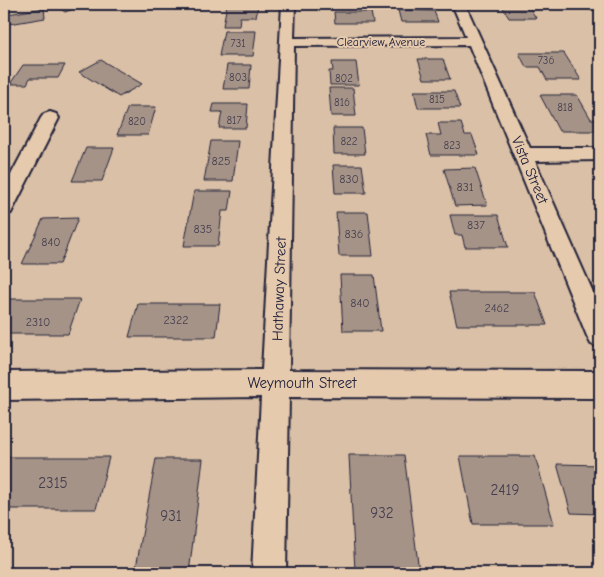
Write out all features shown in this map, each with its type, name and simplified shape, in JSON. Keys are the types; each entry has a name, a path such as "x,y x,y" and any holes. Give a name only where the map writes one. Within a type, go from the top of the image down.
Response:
{"street":[{"name":"Hathaway Street","path":"269,573 288,4"},
{"name":"Vista Street","path":"459,4 600,336"},
{"name":"Clearview Avenue","path":"287,42 475,41"},
{"path":"4,207 50,118"},
{"path":"524,155 600,154"},
{"name":"Weymouth Street","path":"4,386 276,382 600,385"}],"building":[{"path":"87,4 65,12 55,5"},
{"path":"227,4 258,4 256,17 240,17 239,26 223,26"},
{"path":"501,4 527,4 536,18 509,18"},
{"path":"585,4 600,4 600,10 590,10"},
{"path":"44,8 45,18 9,24 8,14"},
{"path":"398,10 434,11 438,22 401,22"},
{"path":"334,12 371,12 373,23 335,23"},
{"path":"224,31 256,31 253,56 219,56"},
{"path":"519,53 564,53 581,80 547,80 540,67 526,67"},
{"path":"418,59 443,59 450,79 424,79"},
{"path":"101,60 142,84 119,97 79,72"},
{"path":"332,62 356,62 359,85 330,85 329,71 333,71"},
{"path":"23,65 65,65 58,78 30,78 27,84 10,84"},
{"path":"227,65 251,65 249,89 223,89"},
{"path":"329,88 353,88 356,116 331,116"},
{"path":"414,91 454,91 460,108 418,108"},
{"path":"540,95 577,95 591,119 600,119 600,131 559,131"},
{"path":"214,104 248,104 246,128 219,128 222,112 212,112"},
{"path":"128,107 156,107 148,135 117,135"},
{"path":"438,123 461,123 465,135 472,135 479,155 431,155 426,135 441,135"},
{"path":"333,128 362,128 365,154 334,154"},
{"path":"211,141 238,141 233,181 204,181"},
{"path":"86,148 114,148 102,181 72,181"},
{"path":"333,165 362,165 366,193 335,193"},
{"path":"475,168 487,205 455,206 444,169"},
{"path":"194,191 232,191 229,211 222,211 218,246 184,246"},
{"path":"336,212 368,212 373,256 339,256"},
{"path":"450,215 498,215 508,247 465,247 462,235 455,235"},
{"path":"78,218 60,264 22,264 43,219"},
{"path":"340,275 374,275 381,331 343,331"},
{"path":"449,292 535,292 547,325 457,325"},
{"path":"9,299 80,299 68,334 4,334 4,310"},
{"path":"138,304 220,304 216,337 129,337"},
{"path":"349,455 404,455 419,571 355,571"},
{"path":"460,456 535,456 554,524 473,524"},
{"path":"4,457 109,457 96,509 4,509"},
{"path":"156,459 203,459 189,573 135,573"},
{"path":"557,464 600,465 600,514 571,513"}]}
